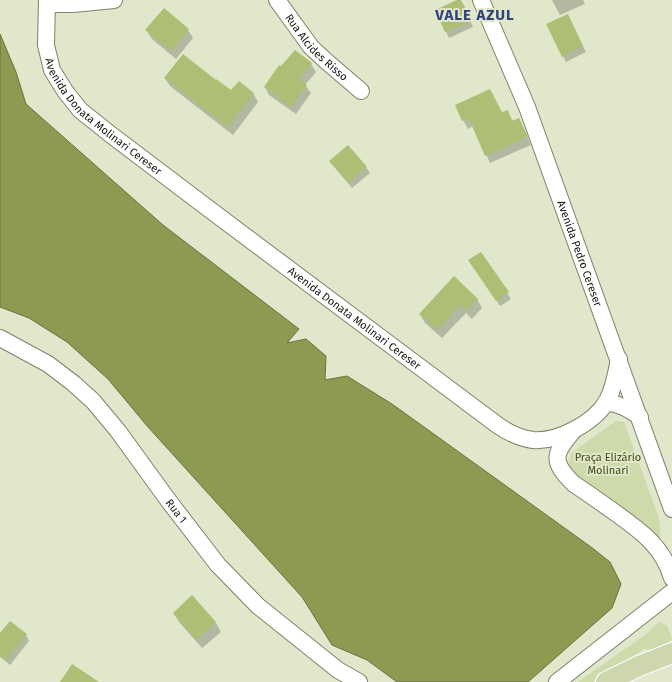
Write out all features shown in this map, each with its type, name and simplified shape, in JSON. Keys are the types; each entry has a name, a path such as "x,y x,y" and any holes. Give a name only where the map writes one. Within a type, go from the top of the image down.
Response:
{"main road":[{"path":"606,682 639,666 672,653"}],"street":[{"path":"47,2 73,4 114,0"},
{"name":"Rua Alcides Risso","path":"277,0 311,47 361,91"},
{"name":"Avenida Pedro Cereser","path":"481,0 527,107 672,509"},
{"name":"Avenida Donata Molinari Cereser","path":"47,2 46,45 52,70 65,91 80,110 496,424 514,435 533,440 547,439 574,430"},
{"name":"Rua 1","path":"0,338 48,364 92,401 118,431 193,533 223,570 258,606 338,670 358,682"},
{"path":"619,359 616,378 606,402 597,413 574,430 558,450 557,458 559,466 574,484 644,533 662,554 672,578"},
{"path":"606,402 627,408 640,417"},
{"path":"557,682 672,592"}],"green space":[{"name":"Praça Elizário Molinari","path":"616,421 624,422 659,518 661,542 631,520 568,467 571,453"},
{"path":"659,622 667,626 672,639 662,650 644,649 593,682 578,682 645,635"}],"shaded area":[{"path":"0,34 16,72 26,104 163,225 299,329 287,343 306,339 326,356 325,380 347,376 392,404 610,562 621,584 612,608 528,682 397,682 367,660 332,645 302,597 148,427 108,379 67,342 29,318 0,307"}],"building":[{"path":"457,0 461,0 471,22 445,32 435,10"},
{"path":"164,8 189,29 171,51 145,30"},
{"path":"568,14 583,46 562,57 546,24"},
{"path":"295,50 312,63 299,79 307,85 291,107 264,87 279,65 281,66"},
{"path":"183,54 231,90 239,81 254,93 228,127 164,78"},
{"path":"490,89 502,112 508,110 512,121 519,118 528,137 485,156 469,119 462,121 455,105"},
{"path":"348,145 367,167 348,183 329,161"},
{"path":"481,252 509,292 496,301 468,260"},
{"path":"454,276 478,299 466,311 460,305 437,330 419,314"},
{"path":"192,595 216,622 196,640 173,613"},
{"path":"10,621 27,634 6,660 0,655 0,633"},
{"path":"72,664 99,682 60,682"}],"district":[{"name":"VALE AZUL","path":"475,15"}]}
